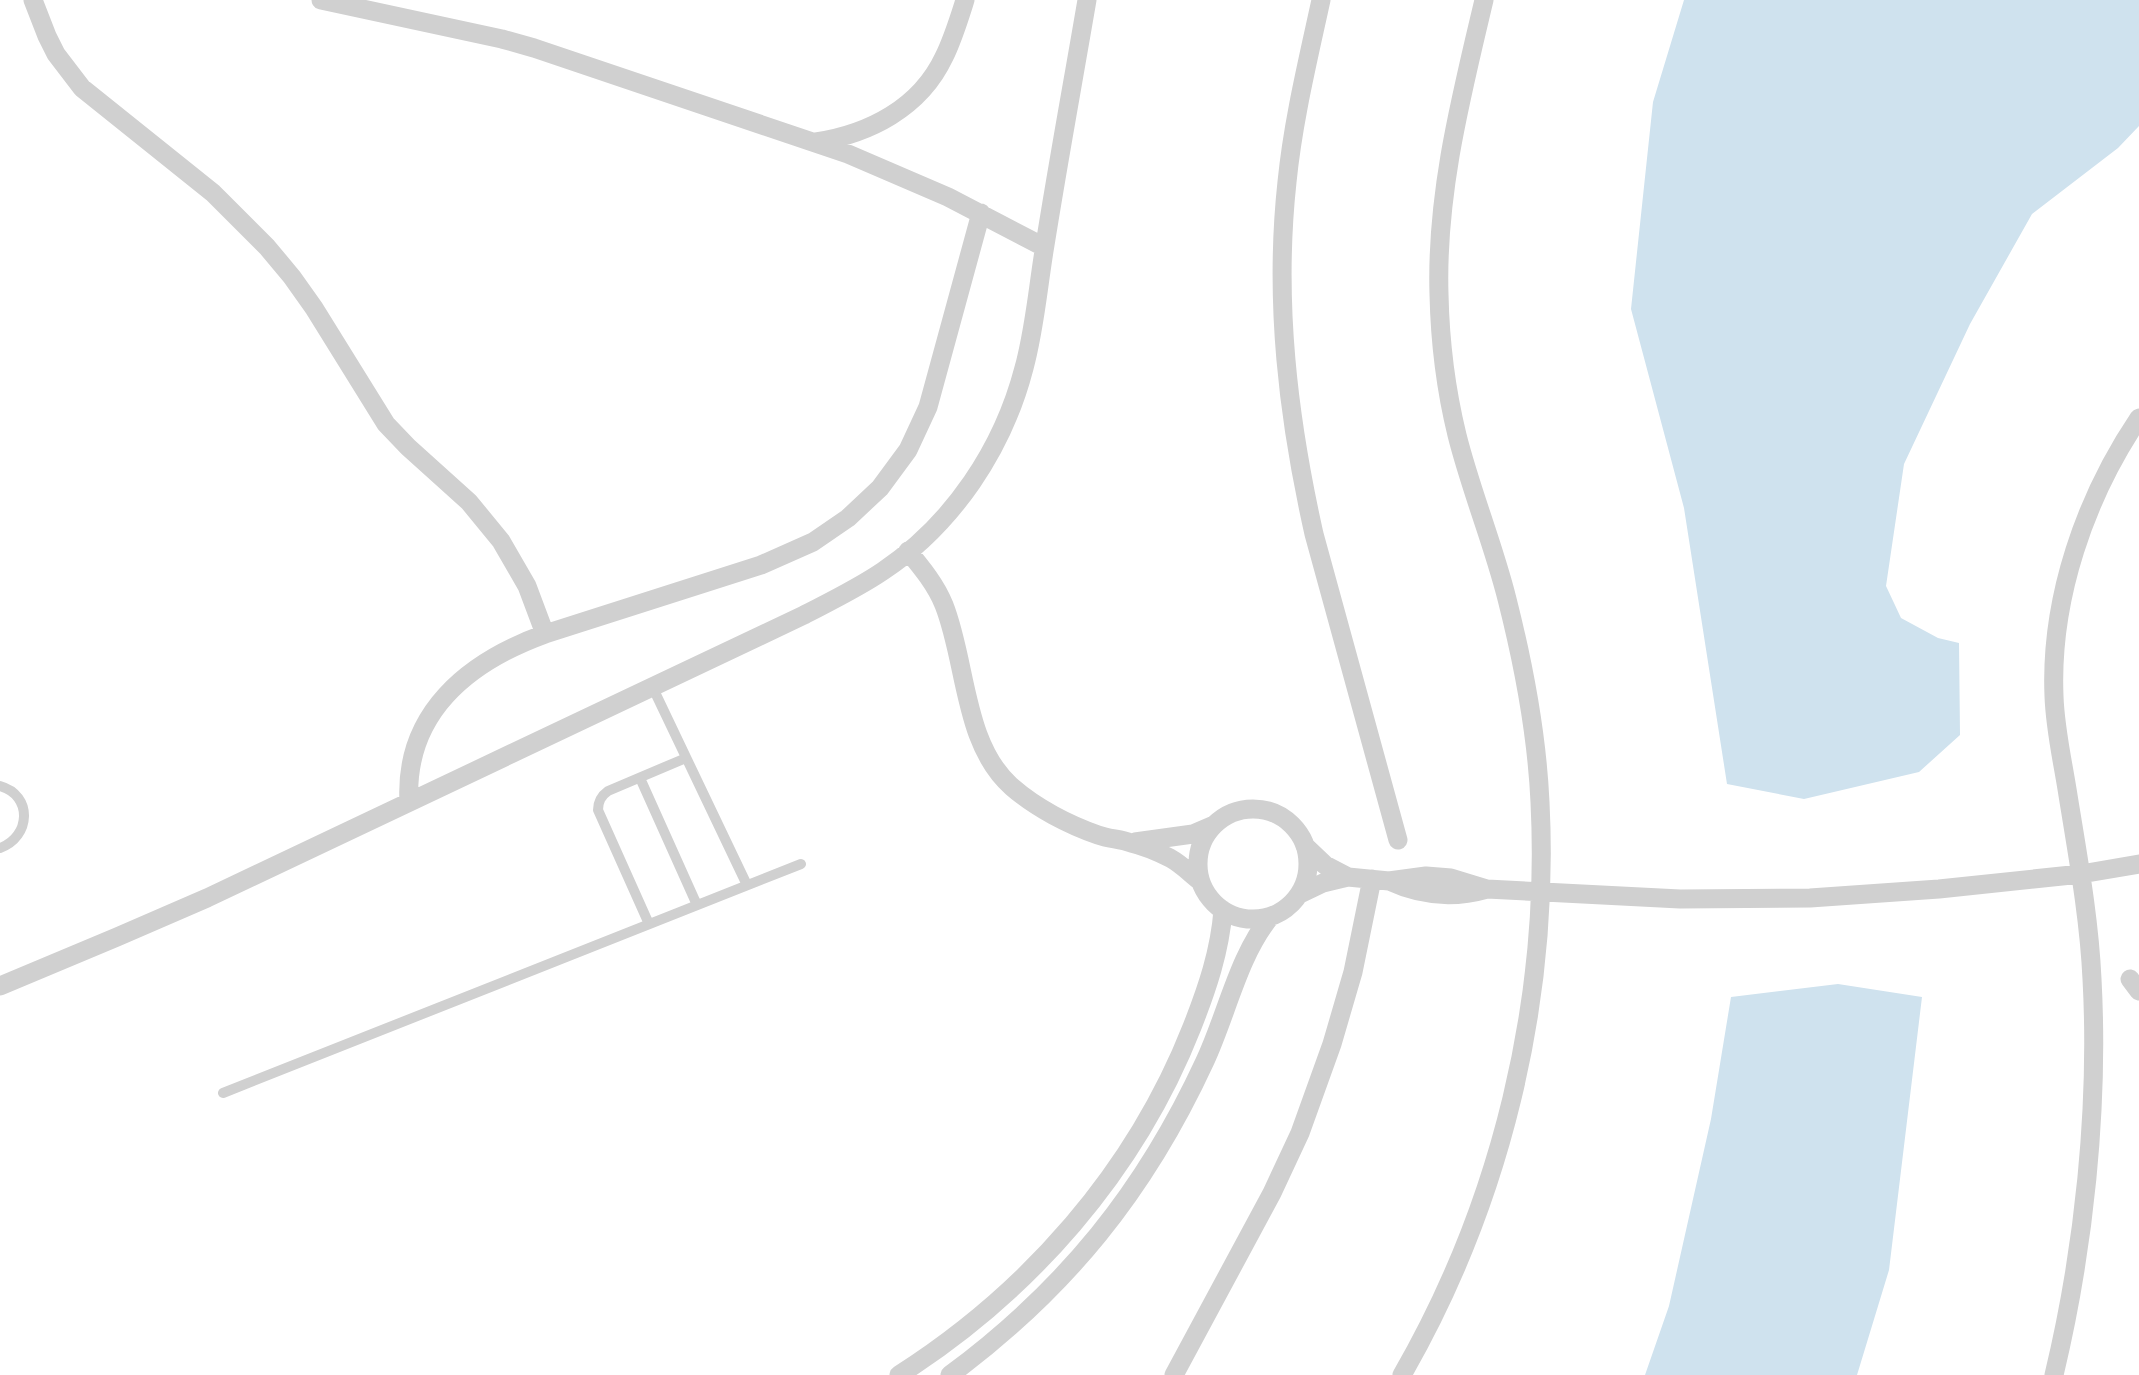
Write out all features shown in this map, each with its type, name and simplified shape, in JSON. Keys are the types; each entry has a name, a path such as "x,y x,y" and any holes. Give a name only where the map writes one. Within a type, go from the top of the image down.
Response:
{"street":[{"path":"32,0 46,36 56,54 82,88 213,193 254,233 292,277 314,308 386,424 408,447 469,502 501,541 527,586 545,634"},
{"path":"321,0 493,37 534,48 814,142 907,178 980,213 1044,247"},
{"path":"814,142 857,133 877,124 910,103 929,81 944,59 965,0"},
{"path":"0,986 117,938 198,902 834,600 876,575 908,552 937,524 968,488 1008,418 1017,393 1031,338 1044,247 1087,0"},
{"path":"1321,0 1293,138 1283,219 1282,296 1288,386 1302,483 1314,534 1398,840"},
{"path":"1402,1375 1420,1343 1459,1260 1488,1182 1501,1140 1529,1022 1542,892 1540,800 1529,708 1507,598 1458,436 1443,352 1439,294 1440,241 1446,177 1460,101 1484,0"},
{"path":"409,802 408,777 413,752 424,728 445,697 457,684 486,660 517,644 545,634 761,565 790,553 830,532 864,504 894,470 908,450 928,407 980,213"},
{"path":"2054,1375 2077,1259 2085,1184 2092,1080 2094,1011 2081,874 2056,727 2054,667 2062,607 2070,572 2088,513 2108,470 2139,418"},
{"path":"908,552 932,581 944,604 954,634 977,734 992,765 1012,787 1039,806 1074,825 1100,836 1131,842 1171,859 1200,881 1213,902 1223,910 1246,918 1271,916 1282,911 1300,894 1323,883 1348,877 1380,880 1439,877 1463,881 1487,889 1680,899 1810,898 1938,889 2081,874 2139,864"},
{"path":"1131,842 1193,834 1224,817 1248,809 1272,812 1293,826 1305,846 1308,871 1300,894"},
{"path":"1200,881 1198,857 1206,834 1214,824"},
{"path":"1305,846 1325,865 1348,877"},
{"path":"1174,1375 1272,1193 1300,1133 1332,1044 1380,880"},
{"path":"899,1375 956,1336 1007,1294 1075,1222 1123,1159 1159,1101 1184,1048 1220,943 1223,910"},
{"path":"950,1375 974,1358 1025,1314 1089,1248 1125,1203 1156,1156 1184,1106 1213,1043 1248,951 1256,936 1271,916"},
{"path":"2060,1348 2062,1375"}],"lane":[{"path":"652,686 747,885"},
{"path":"649,924 598,810 598,804 603,794 686,758"},
{"path":"640,778 697,905"},
{"path":"0,786 11,791 18,798 24,815 20,833 14,840 0,848"},
{"path":"224,1094 801,864"}],"water":[{"path":"1684,0 2139,0 2139,126 2118,148 2032,214 1970,324 1904,464 1886,586 1901,618 1938,638 1959,643 1960,735 1919,772 1804,799 1727,784 1684,508 1631,309 1653,102"},
{"path":"1838,984 1922,997 1889,1270 1857,1375 1645,1375 1669,1306 1711,1119 1731,997"}]}
